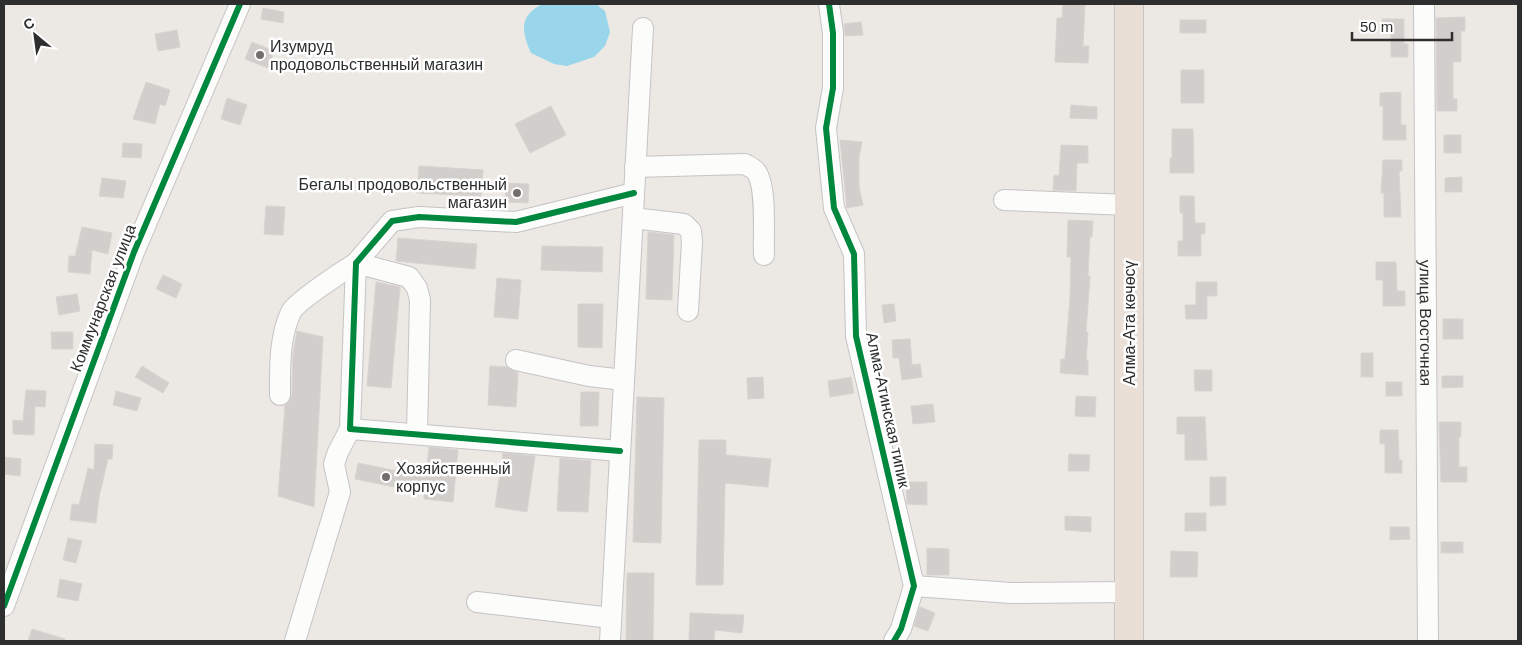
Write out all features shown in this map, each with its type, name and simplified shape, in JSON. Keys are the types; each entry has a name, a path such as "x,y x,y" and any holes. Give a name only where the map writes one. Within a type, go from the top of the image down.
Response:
{"highway":[{"name":"Алма-Ата көчөсү","path":"1129,4 1129,641"}],"street":[{"name":"Коммунарская улица","path":"4,606 134,252 240,4"},
{"name":"Алма-Атинская типик","path":"829,4 833,33 833,88 826,128 834,208 854,254 856,336 914,586 901,629 894,641"},
{"name":"улица Восточная","path":"1424,4 1428,641"},
{"path":"610,641 643,28"},
{"path":"635,167 745,164 756,171 761,180 763,196 764,255"},
{"path":"280,395 280,349 292,310 329,280 356,264 392,221 419,217 516,222 634,193"},
{"path":"1004,200 1129,205"},
{"path":"633,218 684,224 691,231 688,312"},
{"path":"295,641 340,492 334,464 350,429 356,264"},
{"path":"356,264 409,277 417,288 420,300 417,434"},
{"path":"516,360 588,376 624,380"},
{"path":"350,429 620,451"},
{"path":"914,586 1011,593 1128,592"},
{"path":"477,602 611,618"}],"water":[{"path":"543,4 596,4 605,11 610,32 605,46 594,57 567,66 554,64 531,53 525,38 524,24 530,13"}],"building":[{"path":"1063,4 1085,4 1083,46 1089,46 1088,63 1055,62 1057,18 1062,18"},
{"path":"263,8 284,12 283,23 261,19"},
{"path":"1465,17 1465,31 1461,31 1461,62 1453,62 1453,99 1457,99 1457,111 1437,111 1436,18"},
{"path":"1382,19 1404,19 1404,44 1408,44 1408,57 1391,57 1391,33 1382,33"},
{"path":"1180,20 1206,20 1206,33 1180,33"},
{"path":"861,22 863,35 845,36 844,24"},
{"path":"177,30 180,47 158,51 155,34"},
{"name":"Изумруд продовольственный магазин","path":"252,42 274,51 268,68 245,59"},
{"path":"1181,70 1204,70 1204,103 1181,103"},
{"path":"146,82 170,90 165,106 160,104 155,124 133,119"},
{"path":"1401,92 1401,125 1406,125 1406,140 1383,140 1383,106 1380,106 1380,93"},
{"path":"227,98 247,105 240,125 221,119"},
{"path":"1071,105 1097,107 1097,119 1070,118"},
{"path":"551,106 566,135 530,153 515,124"},
{"path":"1172,129 1193,129 1194,173 1170,173"},
{"path":"1444,135 1461,135 1461,153 1444,153"},
{"path":"840,140 862,142 859,157 859,187 863,205 847,208"},
{"path":"123,143 142,144 141,158 122,157"},
{"path":"1061,145 1088,146 1088,163 1077,163 1076,191 1053,190 1054,175 1059,176"},
{"path":"1383,160 1402,160 1402,171 1399,171 1401,217 1384,217 1384,193 1381,193"},
{"path":"419,166 483,170 481,196 417,193"},
{"path":"1462,177 1462,192 1445,192 1445,178"},
{"path":"102,178 126,181 123,198 99,196"},
{"name":"Бегалы продовольственный магазин","path":"506,183 529,184 528,203 505,202"},
{"path":"1180,196 1194,196 1195,223 1205,223 1205,234 1201,234 1201,256 1178,256 1178,241 1183,241 1183,213 1180,213"},
{"path":"266,206 285,207 283,235 264,234"},
{"path":"1068,220 1093,221 1092,237 1090,236 1088,276 1090,276 1086,332 1088,333 1086,360 1088,360 1088,375 1060,373 1061,359 1065,359 1070,299 1071,257 1067,257"},
{"path":"82,227 112,233 108,254 92,250 90,274 68,272 69,256 75,256"},
{"path":"648,232 674,235 672,300 646,299"},
{"path":"398,238 477,244 475,269 396,261"},
{"path":"542,246 603,247 602,272 541,270"},
{"path":"1376,262 1396,262 1397,291 1405,291 1405,306 1383,306 1383,280 1376,280"},
{"path":"163,275 182,284 176,298 156,289"},
{"path":"497,278 521,280 518,319 494,317"},
{"path":"376,282 400,287 391,388 367,386"},
{"path":"1196,282 1217,282 1217,296 1207,296 1207,319 1186,319 1185,305 1196,305"},
{"path":"77,294 80,311 59,315 56,297"},
{"path":"578,304 603,304 602,348 578,347"},
{"path":"894,304 896,321 884,323 882,305"},
{"path":"1443,319 1463,319 1463,339 1443,339"},
{"path":"297,331 323,337 314,507 278,496 285,406 290,401 292,395 293,354"},
{"path":"51,332 73,332 73,349 52,349"},
{"path":"910,339 912,365 920,364 922,377 902,380 899,358 893,358 892,340"},
{"path":"1361,353 1373,353 1373,377 1361,377"},
{"path":"142,366 169,383 163,393 135,377"},
{"path":"490,366 507,367 518,373 516,407 488,405"},
{"path":"1194,370 1212,370 1212,391 1195,391"},
{"path":"1442,376 1463,376 1463,387 1442,388"},
{"path":"763,377 764,398 748,399 747,378"},
{"path":"851,377 854,393 830,397 828,381"},
{"path":"1386,382 1402,382 1402,396 1386,396"},
{"path":"26,390 46,391 45,407 35,406 34,435 13,434 13,420 23,421"},
{"path":"116,391 141,398 137,411 113,405"},
{"path":"581,392 599,392 598,426 580,426"},
{"path":"1076,396 1096,397 1095,417 1075,416"},
{"path":"637,397 664,398 661,543 633,542"},
{"path":"933,404 935,422 913,424 911,406"},
{"path":"1177,417 1205,417 1207,460 1185,460 1185,434 1177,434"},
{"path":"1439,422 1461,422 1459,467 1467,467 1467,482 1441,482"},
{"path":"1380,430 1398,430 1399,460 1402,460 1402,473 1385,473 1385,444 1380,444"},
{"path":"699,440 726,440 726,455 771,459 768,487 725,483 723,585 696,585"},
{"path":"95,444 113,445 112,459 108,459 99,497 96,523 70,520 72,504 79,505 88,468 94,470"},
{"path":"429,447 458,450 453,502 424,499 424,493 355,479 358,463 426,477"},
{"path":"503,453 535,456 527,512 495,507"},
{"path":"1069,454 1090,455 1089,471 1068,471"},
{"path":"4,457 21,459 20,476 4,474"},
{"path":"560,458 591,461 588,512 557,511"},
{"path":"1210,477 1226,477 1226,505 1210,506"},
{"path":"906,482 927,482 927,505 907,504"},
{"path":"1185,513 1206,513 1206,531 1185,531"},
{"path":"1065,516 1091,517 1091,532 1065,530"},
{"path":"1390,527 1409,527 1410,539 1390,540"},
{"path":"68,538 82,541 76,563 63,560"},
{"path":"1441,542 1463,542 1463,553 1441,553"},
{"path":"927,548 949,549 949,575 927,575"},
{"path":"1171,551 1198,552 1197,577 1170,577"},
{"path":"627,573 654,573 653,641 626,641"},
{"path":"60,579 82,584 78,601 57,597"},
{"path":"920,607 935,613 928,631 914,626"},
{"path":"690,613 744,615 742,633 715,630 714,641 689,641"},
{"path":"32,629 65,639 64,641 28,641"}],"cycle path":[{"path":"4,606 134,252 240,4"},
{"path":"829,4 833,33 833,88 826,128 834,208 854,254 856,336 914,586 901,629 894,641"},
{"path":"620,451 350,429 356,263 392,221 419,217 516,222 634,193"}],"place":[{"name":"Изумруд продовольственный магазин","path":"260,55"},
{"name":"Бегалы продовольственный магазин","path":"517,193"},
{"name":"Хозяйственный корпус","path":"386,477"}]}
